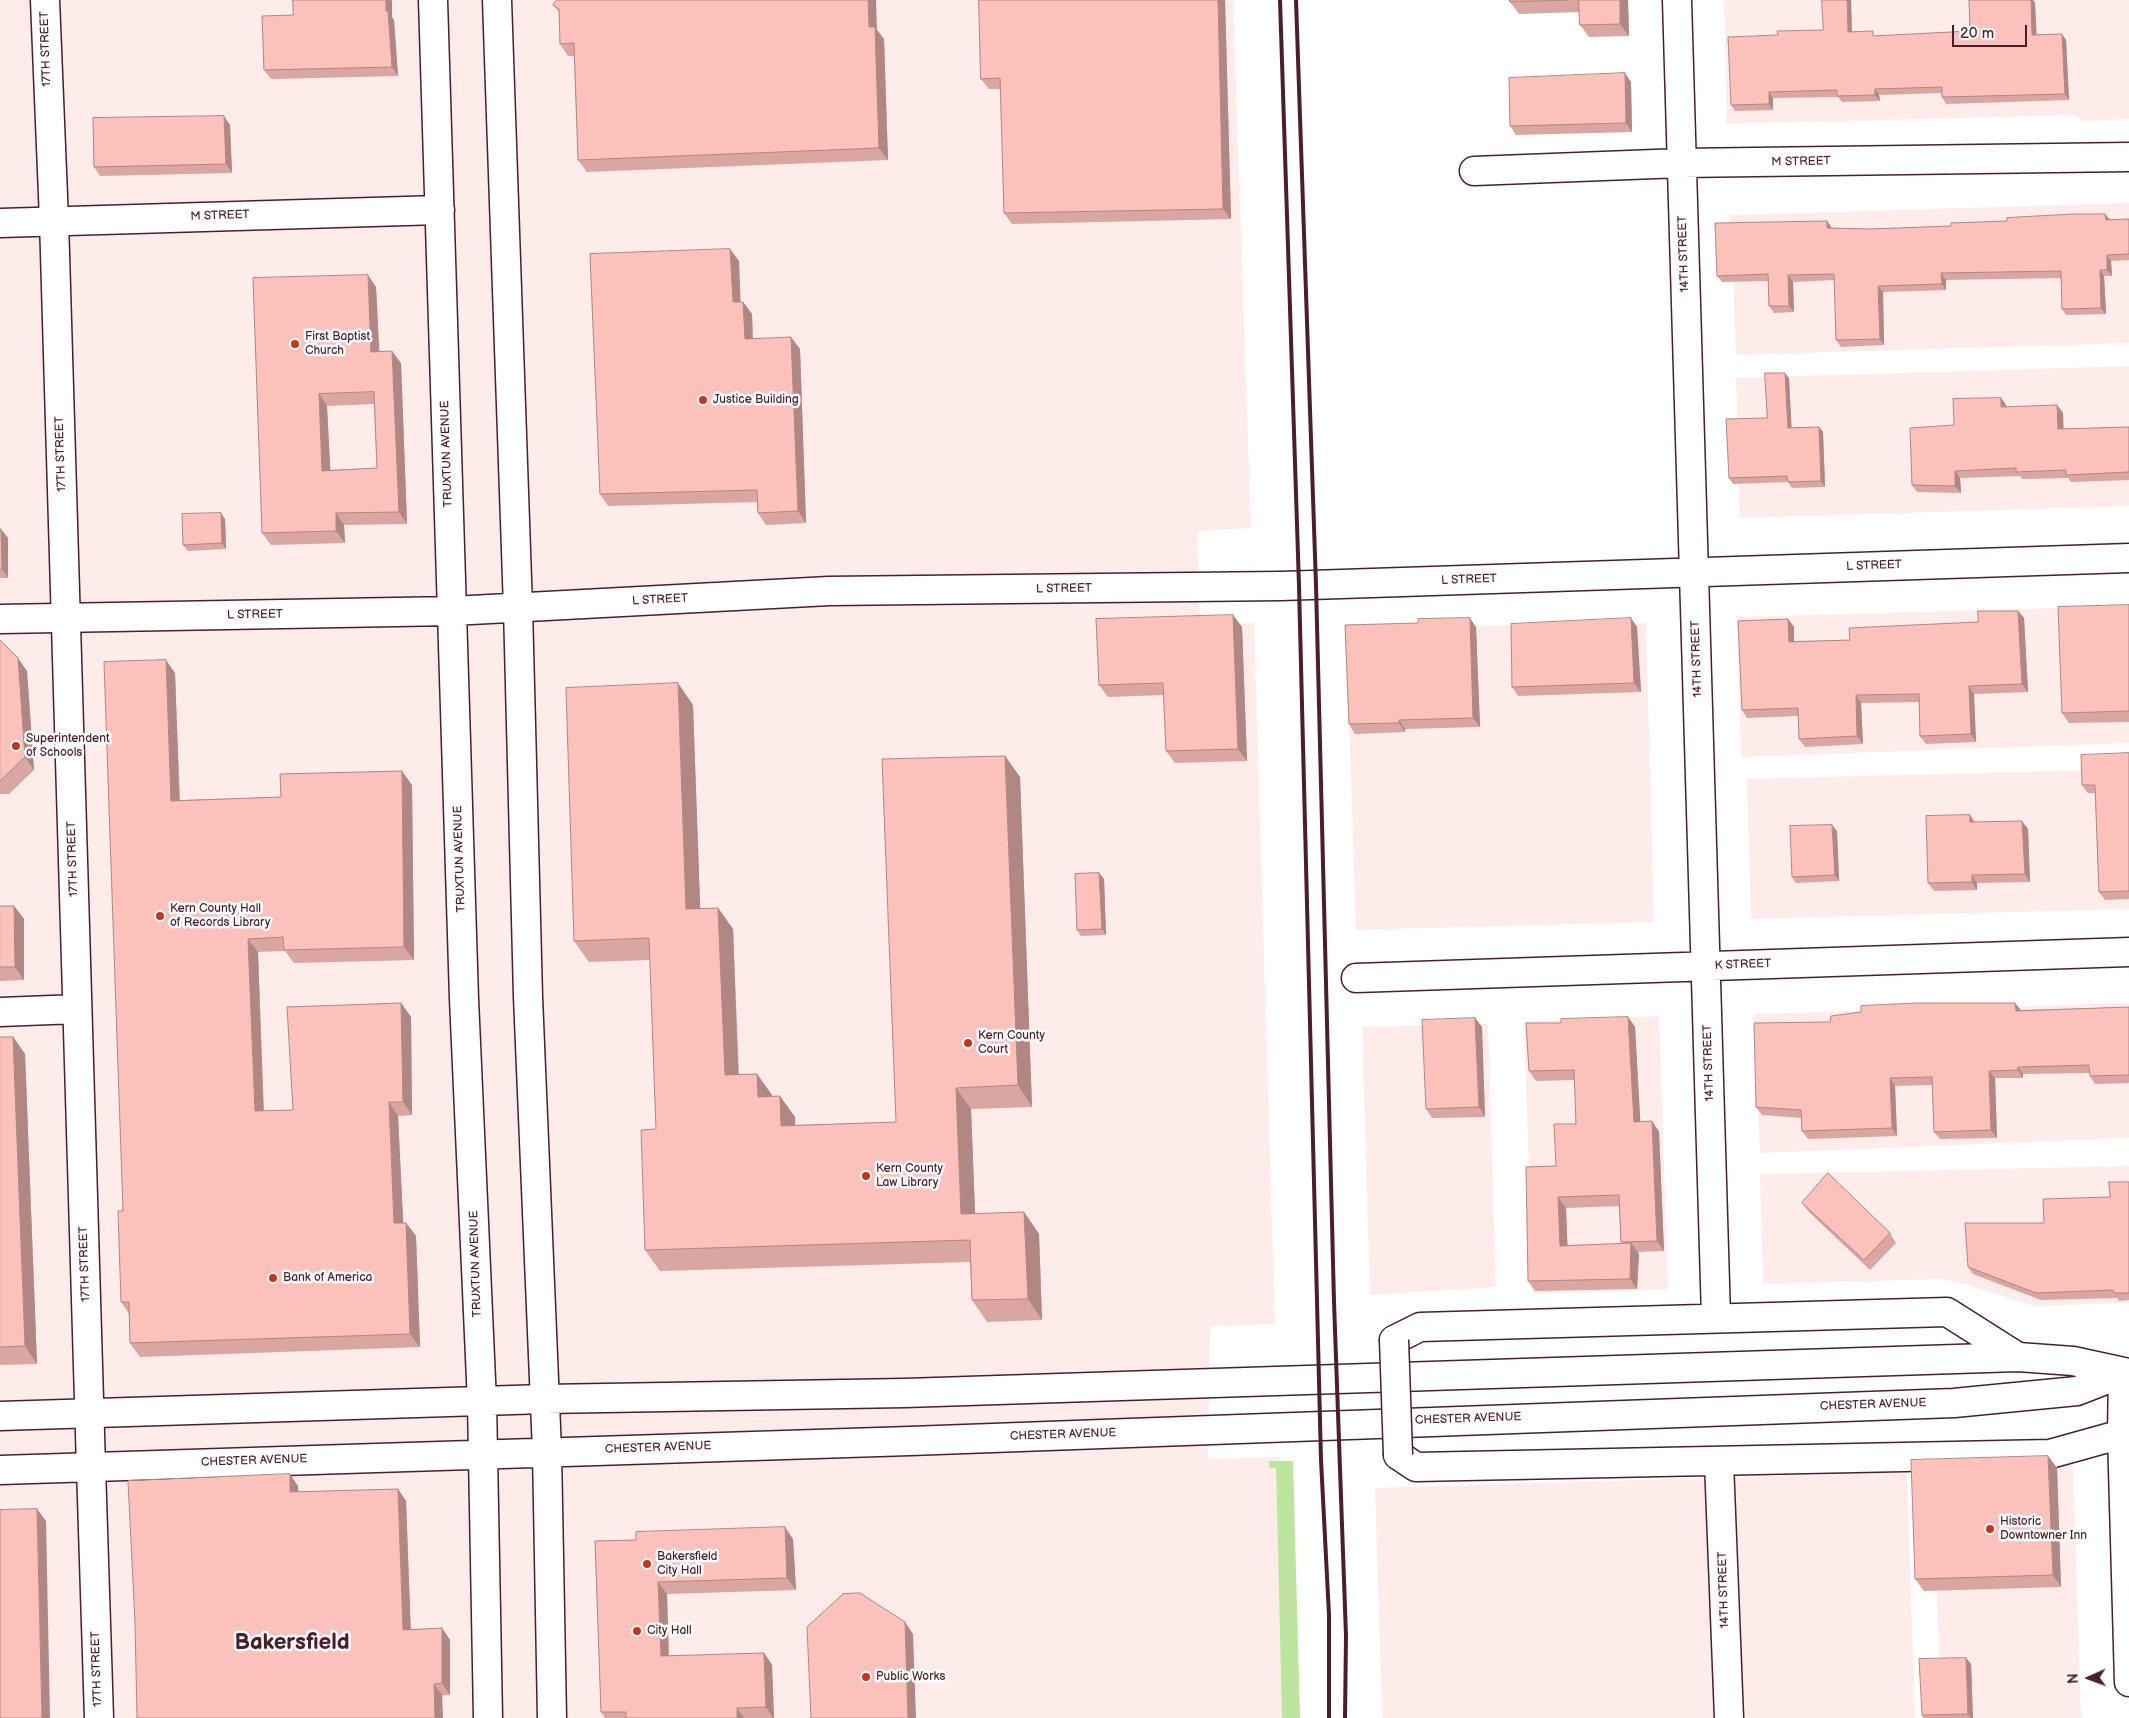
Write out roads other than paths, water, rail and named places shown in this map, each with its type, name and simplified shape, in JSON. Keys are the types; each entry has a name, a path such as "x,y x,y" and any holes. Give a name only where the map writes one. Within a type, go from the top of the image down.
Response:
{"street":[{"name":"17TH STREET","path":"44,0 54,220 99,1718"},
{"name":"TRUXTUN AVENUE","path":"433,0 464,999 482,1402 481,1454 488,1718"},
{"path":"497,0 518,608 528,997 547,1451 552,1718"},
{"name":"14TH STREET","path":"1677,0 1716,1317"},
{"name":"M STREET","path":"1474,171 1681,164 2129,157"},
{"name":"M STREET","path":"0,223 440,210"},
{"name":"L STREET","path":"0,619 452,611 829,591 1281,586 2129,558"},
{"name":"K STREET","path":"1356,978 2129,952"},
{"path":"0,1012 77,1009"},
{"path":"2018,1358 1948,1312 1716,1317 1420,1327 1394,1340 1398,1455 1416,1467 2050,1454 2122,1434"},
{"path":"0,1416 545,1399 915,1393 2018,1358 2073,1361 2126,1373 2122,1434 2129,1682"},
{"name":"CHESTER AVENUE","path":"0,1470 547,1451 910,1441 1954,1402 2077,1391 2126,1373"},
{"name":"14TH STREET","path":"1719,1462 1728,1718"}],"railway":[{"path":"1280,0 1299,586 1321,1460 1329,1615 1329,1718"},
{"path":"1296,0 1316,585 1334,1302 1346,1636 1345,1718"}],"place":[{"name":"First Baptist Church","path":"295,344"},
{"name":"Justice Building","path":"703,400"},
{"name":"Superintendent of Schools","path":"16,746"},
{"name":"Kern County Hall of Records Library","path":"160,916"},
{"name":"Kern County Court","path":"968,1043"},
{"name":"Kern County Law Library","path":"866,1176"},
{"name":"Bank of America","path":"273,1278"},
{"name":"Historic Downtowner Inn","path":"1990,1529"},
{"name":"Bakersfield City Hall","path":"647,1564"},
{"name":"City Hall","path":"637,1631"},
{"name":"Public Works","path":"866,1677"}],"district":[{"name":"Bakersfield","path":"292,1643"}]}
